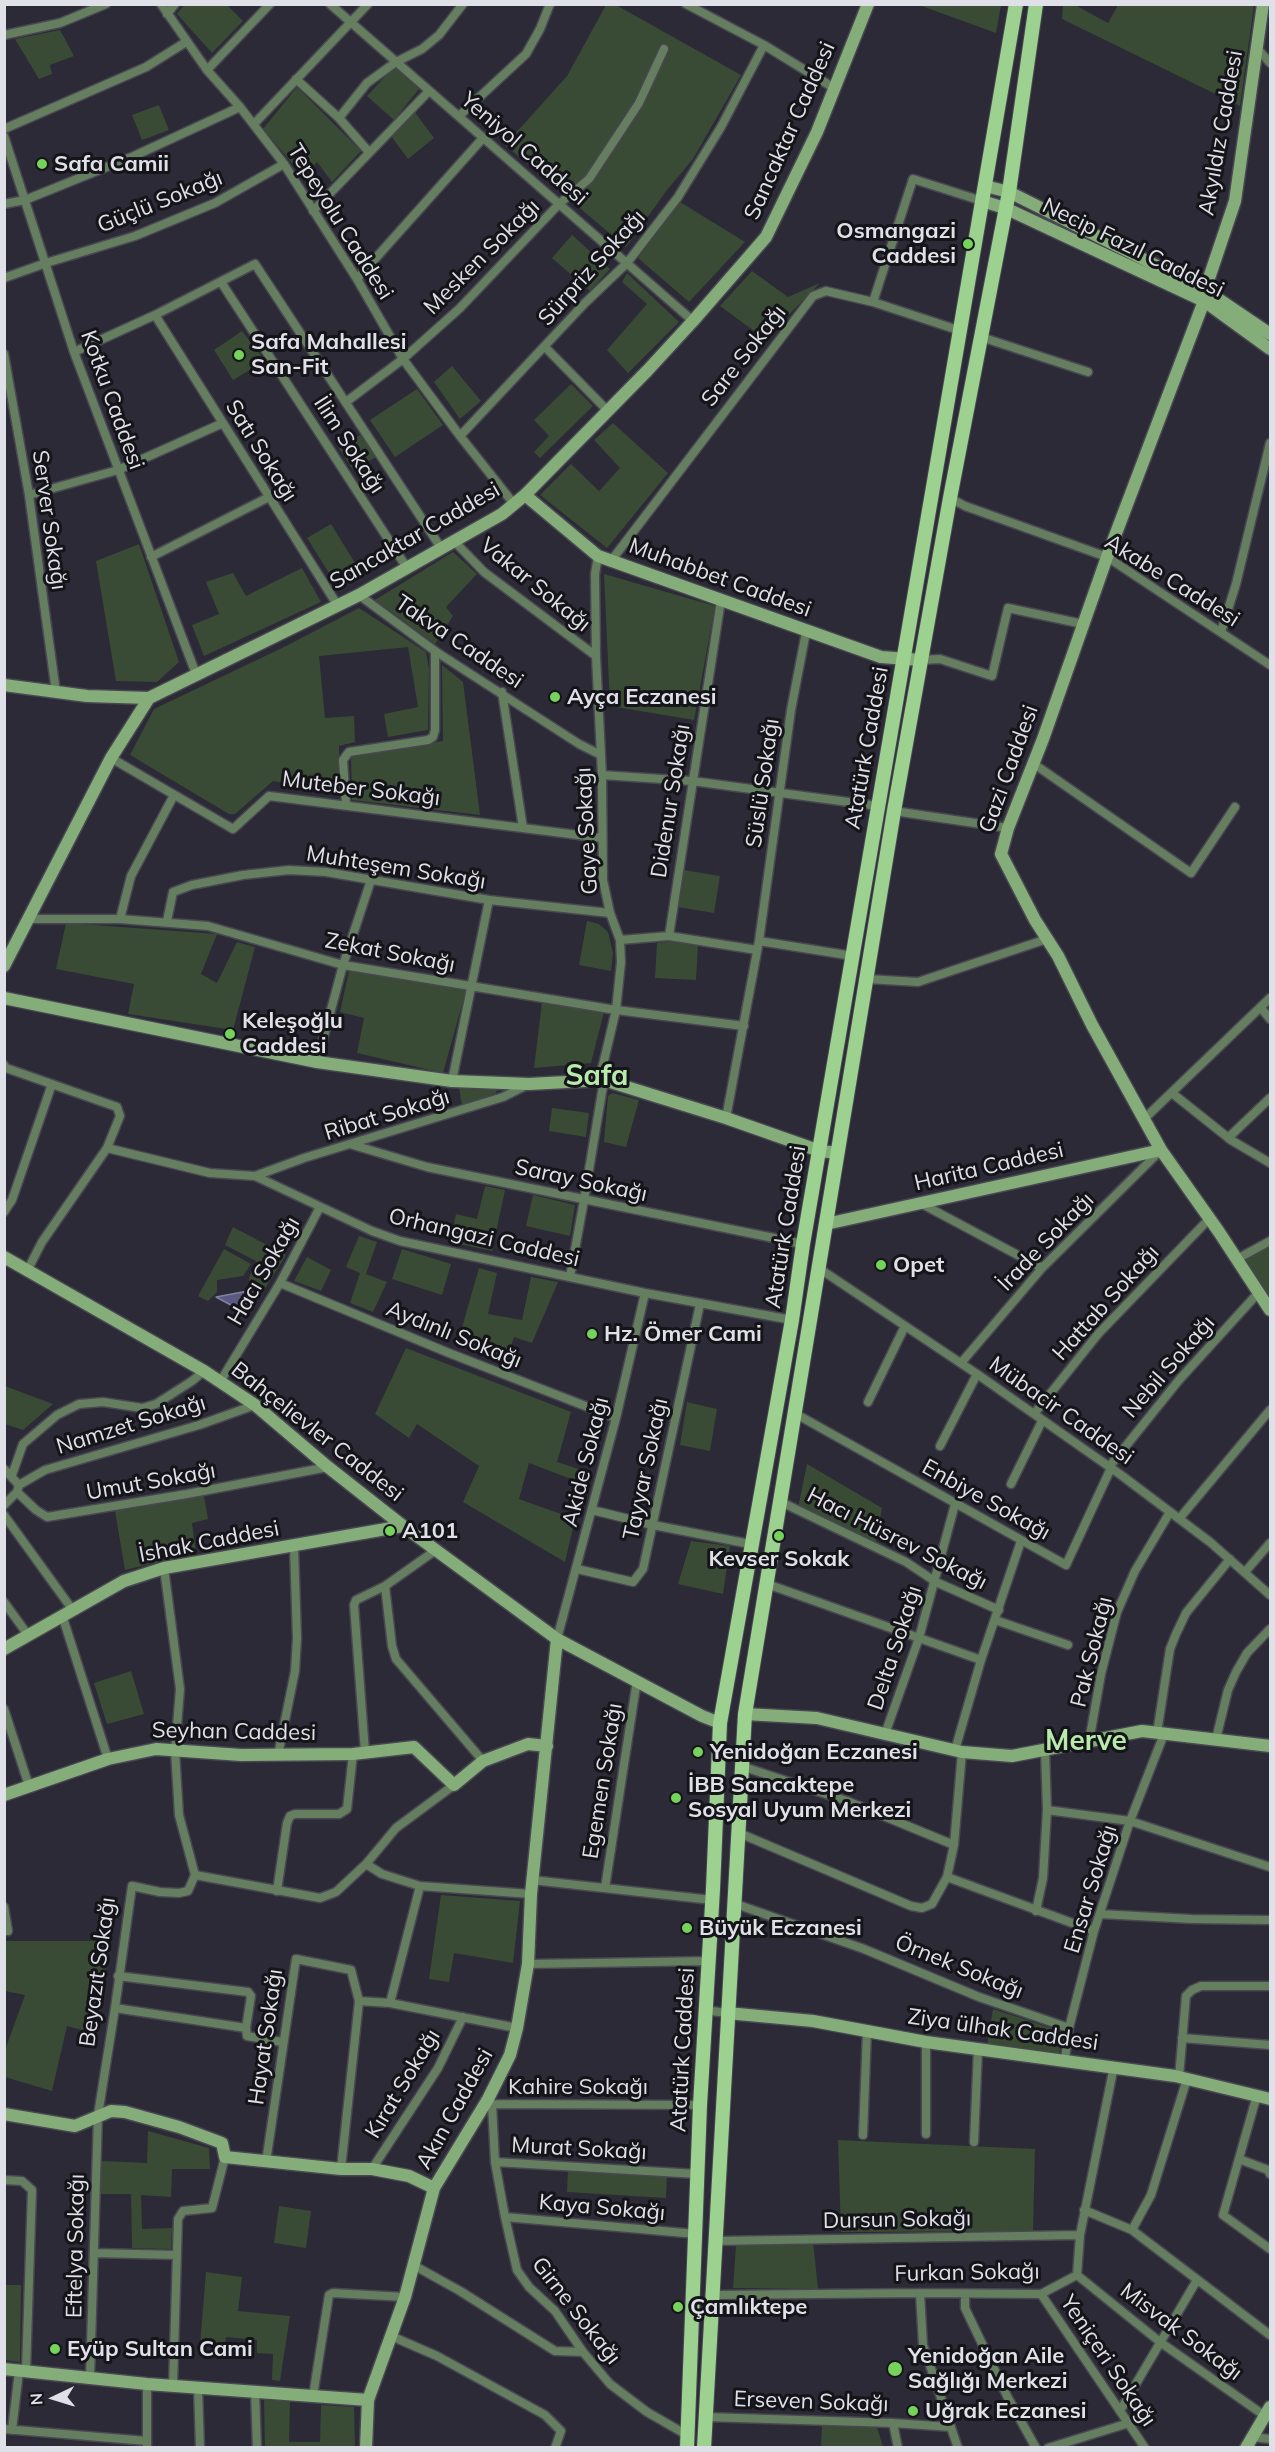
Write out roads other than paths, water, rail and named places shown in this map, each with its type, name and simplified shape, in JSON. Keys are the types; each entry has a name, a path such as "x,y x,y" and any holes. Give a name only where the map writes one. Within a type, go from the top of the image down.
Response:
{"main road":[{"name":"Atatürk Caddesi","path":"687,2441 704,2010 709,1961 720,1724 750,1544 792,1320 802,1244 820,1151 1016,4"},
{"name":"Atatürk Caddesi","path":"704,2448 733,1903 746,1714 779,1501 796,1414 894,811 950,498 1009,192 1036,4"},
{"path":"720,1724 746,1714"}],"street":[{"path":"4,35 60,23 106,4"},
{"name":"Tepeyolu Caddesi","path":"161,4 207,70 254,124 284,164 357,279 403,359 514,504"},
{"path":"167,14 176,4"},
{"path":"207,70 270,4"},
{"name":"Yeniyol Caddesi","path":"330,4 693,321"},
{"path":"254,124 368,4"},
{"path":"339,118 367,83 396,62 422,49 439,35 463,4"},
{"path":"459,116 526,54 540,29 550,4"},
{"path":"686,4 764,45 834,88"},
{"name":"Sancaktar Caddesi","path":"149,698 359,595 502,514 525,495 693,321 766,237 817,132 868,4"},
{"name":"Akyıldız Caddesi","path":"1204,296 1235,201 1263,4"},
{"path":"4,129 146,67 186,42"},
{"name":"Sürpriz Sokağı","path":"460,436 627,263 678,196 720,127 764,45"},
{"path":"1257,48 1270,63"},
{"name":"Mesken Sokağı","path":"346,402 403,359 460,308 559,204 589,179 639,103 664,49"},
{"path":"296,79 339,118 368,152"},
{"path":"313,211 429,91"},
{"path":"4,204 25,200 134,156 240,107"},
{"name":"Kotku Caddesi","path":"5,138 74,352 196,674"},
{"path":"357,279 483,138"},
{"name":"Güçlü Sokağı","path":"4,278 155,228 215,203 284,164"},
{"path":"873,302 913,179 1005,208"},
{"path":"985,186 1009,192"},
{"name":"Necip Fazıl Caddesi","path":"1009,192 1204,296 1270,334"},
{"name":"Necip Fazıl Caddesi","path":"1005,208 1204,296 1270,349"},
{"path":"74,352 155,315 255,264 441,548"},
{"name":"İlim Sokağı","path":"220,282 407,568"},
{"name":"Sare Sokağı","path":"610,561 813,296 825,291 873,302 961,331"},
{"name":"Gazi Caddesi","path":"1204,296 1107,556 1034,764 1008,828 1001,854 1161,1150 1270,1310"},
{"name":"Satı Sokağı","path":"155,315 338,606"},
{"path":"981,337 1088,372"},
{"path":"544,347 608,411"},
{"name":"Server Sokağı","path":"4,354 29,495 56,692"},
{"path":"29,495 118,470 223,423"},
{"path":"1221,632 1236,584 1270,443"},
{"name":"Muhabbet Caddesi","path":"525,495 598,556 610,561 881,657 921,660"},
{"path":"151,557 269,497"},
{"name":"Akabe Caddesi","path":"950,498 965,506 1107,556 1270,665"},
{"name":"Vakar Sokağı","path":"454,541 484,572 596,656"},
{"name":"Gaye Sokağı","path":"570,1277 604,1080 602,1070 615,1010 621,962 620,940 610,913 603,880 602,775 596,656 595,574 598,556"},
{"name":"Takva Caddesi","path":"359,595 435,651 502,692 579,744 601,755"},
{"name":"Didenur Sokağı","path":"669,936 721,600"},
{"path":"921,660 940,659 992,676 1008,608 1083,624"},
{"name":"Süslü Sokağı","path":"726,1118 758,945 791,710 806,632"},
{"path":"346,804 344,760 349,752 429,740 433,737 435,730 435,651"},
{"path":"4,685 56,692 149,698 111,758 4,966"},
{"path":"502,692 523,828"},
{"name":"Muteber Sokağı","path":"111,758 233,829 269,796 602,838"},
{"path":"1034,764 1191,873 1235,807"},
{"path":"602,775 692,781 878,806"},
{"path":"120,919 131,876 174,795"},
{"path":"894,811 1008,828"},
{"name":"Muhteşem Sokağı","path":"167,921 172,892 192,885 243,875 289,870 326,872 489,900 610,913"},
{"path":"317,1062 343,965 371,880"},
{"path":"452,1081 489,900"},
{"name":"Zekat Sokağı","path":"30,919 120,919 208,926 343,965 615,1010 744,1026"},
{"path":"620,940 669,936 853,956"},
{"path":"867,980 918,982 1047,939"},
{"path":"4,998 317,1062 452,1081 529,1084 604,1080 726,1118 820,1151 838,1153"},
{"path":"1144,1119 1270,998"},
{"path":"1261,1008 1270,1019"},
{"path":"4,1065 6,1068 117,1107 120,1116 107,1148 42,1242 27,1270"},
{"path":"4,1212 12,1200 52,1084"},
{"name":"Ribat Sokağı","path":"255,1176 304,1158 354,1145 503,1097 529,1084"},
{"path":"1172,1093 1228,1138 1270,1163"},
{"path":"1228,1138 1270,1098"},
{"name":"Saray Sokağı","path":"354,1145 427,1167 802,1244"},
{"name":"Orhangazi Caddesi","path":"107,1148 210,1173 255,1176 400,1241 645,1293 792,1320"},
{"name":"Harita Caddesi","path":"826,1224 1161,1150"},
{"name":"İrade Sokağı","path":"961,1363 1042,1268 1161,1150"},
{"path":"922,1204 1042,1268"},
{"name":"Hacı Sokağı","path":"220,1382 280,1284 320,1207"},
{"name":"Hattab Sokağı","path":"1034,1414 1098,1334 1209,1219"},
{"path":"1237,1259 1270,1241"},
{"name":"Bahçelievler Caddesi","path":"4,1257 204,1371 255,1404 328,1467 403,1526 557,1639 720,1724"},
{"name":"Mübacir Caddesi","path":"820,1269 961,1363 1110,1467 1230,1558 1270,1595"},
{"name":"Aydınlı Sokağı","path":"280,1284 448,1353 616,1418"},
{"name":"Akide Sokağı","path":"557,1639 616,1418 645,1293"},
{"name":"Nebil Sokağı","path":"1110,1467 1179,1380 1259,1293"},
{"name":"Tayyar Sokağı","path":"577,1569 633,1582 643,1569 700,1304"},
{"path":"868,1402 905,1326"},
{"path":"8,1472 23,1444 57,1415 79,1404 103,1402 142,1408 156,1404 204,1371"},
{"path":"940,1446 977,1374"},
{"name":"Namzet Sokağı","path":"4,1505 18,1488 45,1470 199,1425 255,1404"},
{"path":"1179,1519 1270,1410"},
{"name":"Enbiye Sokağı","path":"796,1414 1066,1565 1110,1467"},
{"path":"1011,1484 1042,1421"},
{"name":"Umut Sokağı","path":"8,1472 36,1510 47,1517 187,1494 328,1467"},
{"name":"Hacı Hüsrev Sokağı","path":"779,1501 906,1562 936,1582 999,1610"},
{"name":"Delta Sokağı","path":"885,1734 919,1638 956,1504"},
{"path":"592,1510 653,1525 750,1544"},
{"name":"Pak Sokağı","path":"1089,1742 1101,1674 1117,1612 1135,1571 1170,1512"},
{"path":"4,1515 67,1612 108,1759"},
{"name":"İshak Caddesi","path":"4,1649 124,1581 164,1568 403,1526"},
{"path":"739,1833 911,1906 922,1908 932,1904 947,1877 954,1845 958,1751 981,1660 1021,1541"},
{"path":"1245,1572 1270,1543"},
{"path":"278,1755 295,1671 297,1638 294,1546"},
{"path":"277,1891 290,1816 339,1814 347,1809 359,1753 354,1605 356,1600 385,1586 436,1550"},
{"name":"Ensar Sokağı","path":"1065,2059 1069,2028 1094,1931 1160,1733 1170,1649 1186,1613 1230,1558"},
{"path":"164,1568 180,1689 175,1751 179,1815 195,1875 320,1898 336,1892 366,1864 396,1828 483,1761 528,1744 547,1746"},
{"path":"767,1584 981,1660"},
{"path":"385,1586 392,1646 396,1659 483,1761"},
{"path":"4,1602 28,1635"},
{"name":"Hacı Hüsrev Sokağı","path":"995,1620 1068,1645"},
{"path":"1216,1739 1228,1690 1236,1672 1247,1653 1270,1629"},
{"name":"Akın Caddesi","path":"366,2448 368,2400 415,2266 434,2188 490,2102 510,2055 518,2028 528,1964 532,1880 557,1639"},
{"name":"Egemen Sokağı","path":"605,1888 637,1680"},
{"path":"4,1709 28,1786"},
{"path":"746,1714 817,1718 958,1751 1012,1756 1142,1731 1270,1746"},
{"name":"Seyhan Caddesi","path":"4,1795 108,1759 156,1749 278,1755 359,1753 414,1747 454,1785"},
{"path":"1036,1911 1043,1878 1047,1810 1045,1750"},
{"path":"741,1766 847,1801 954,1845"},
{"path":"1047,1810 1131,1821 1270,1867"},
{"path":"366,1864 382,1874 420,1886 531,1894"},
{"name":"Beyazıt Sokağı","path":"98,2115 132,1886 178,1893 188,1891 195,1875"},
{"path":"947,1877 1094,1931"},
{"path":"532,1880 712,1900"},
{"path":"390,2003 420,1886"},
{"name":"Örnek Sokağı","path":"733,1903 864,1949 979,1997 1069,2028"},
{"path":"4,1907 8,1931"},
{"path":"1100,1914 1160,1918 1270,1920"},
{"name":"Hayat Sokağı","path":"266,2162 296,1959 351,1970 360,2001 341,2169"},
{"path":"528,1964 709,1961"},
{"path":"118,1976 248,1992 251,1996 246,2028 248,2036 282,2042"},
{"path":"1132,2230 1150,2195 1183,2078 1182,2038 1185,1996 1201,1986 1270,1986"},
{"path":"360,2001 390,2003 518,2028"},
{"path":"115,2008 246,2028"},
{"path":"704,2010 727,2013"},
{"name":"Ziya ülhak Caddesi","path":"727,2013 813,2021 926,2042 1114,2066 1183,2078 1270,2098"},
{"name":"Kırat Sokağı","path":"372,2169 438,2067 463,2017"},
{"path":"863,2135 867,2031"},
{"path":"1182,2038 1270,2044"},
{"path":"926,2042 926,2134"},
{"path":"974,2142 978,2049"},
{"path":"1077,2275 1084,2210 1114,2066"},
{"path":"1257,2095 1223,2215 1270,2249"},
{"name":"Kahire Sokağı","path":"490,2102 700,2105"},
{"name":"Girne Sokağı","path":"490,2102 495,2162 518,2270 529,2287 555,2311 583,2352 610,2384 687,2441"},
{"path":"4,2114 75,2126 111,2111 125,2112 179,2127 222,2143 225,2157 212,2208 183,2211 178,2219 174,2386"},
{"name":"Eftelya Sokağı","path":"90,2377 98,2115"},
{"path":"225,2157 341,2169 372,2169 409,2176 434,2188"},
{"path":"1239,2159 1268,2170 1270,2174"},
{"name":"Murat Sokağı","path":"495,2162 697,2174"},
{"path":"4,2180 22,2181 32,2190 22,2371 8,2429 147,2444 147,2384"},
{"path":"1084,2210 1132,2230 1270,2335"},
{"name":"Kaya Sokağı","path":"505,2217 696,2234"},
{"name":"Dursun Sokağı","path":"715,2241 1080,2235"},
{"path":"94,2253 177,2255"},
{"path":"415,2266 555,2350 583,2352"},
{"name":"Furkan Sokağı","path":"713,2295 1041,2294 1077,2275"},
{"name":"Misvak Sokağı","path":"1077,2275 1160,2342 1268,2412"},
{"path":"1120,2411 1197,2280"},
{"path":"313,2396 329,2295 333,2293 405,2297"},
{"path":"920,2293 923,2344 958,2448"},
{"path":"964,2294 965,2308 970,2319 1008,2398 1036,2448"},
{"name":"Yeniçeri Sokağı","path":"1041,2294 1145,2448"},
{"path":"392,2336 437,2356 545,2415 561,2431 555,2448"},
{"path":"4,2369 147,2384 368,2400"},
{"path":"198,2388 200,2448"},
{"path":"255,2392 257,2448"},
{"path":"1249,2443 1268,2412"},
{"name":"Erseven Sokağı","path":"706,2417 951,2427"},
{"path":"892,2423 898,2448"},
{"path":"1048,2448 1129,2423"},
{"path":"1249,2443 1270,2439"}],"place":[{"name":"Safa Camii","path":"42,164"},
{"name":"Osmangazi Caddesi","path":"968,244"},
{"name":"Safa Mahallesi San-Fit","path":"239,355"},
{"name":"Ayça Eczanesi","path":"555,697"},
{"name":"Keleşoğlu Caddesi","path":"230,1034"},
{"name":"Opet","path":"881,1265"},
{"name":"Hz. Ömer Cami","path":"592,1334"},
{"name":"A101","path":"390,1531"},
{"name":"Kevser Sokak","path":"779,1536"},
{"name":"Yenidoğan Eczanesi","path":"698,1752"},
{"name":"İBB Sancaktepe Sosyal Uyum Merkezi","path":"676,1798"},
{"name":"Büyük Eczanesi","path":"687,1928"},
{"name":"Çamlıktepe","path":"678,2307"},
{"name":"Eyüp Sultan Cami","path":"55,2349"},
{"name":"Yenidoğan Aile Sağlığı Merkezi","path":"895,2369"},
{"name":"Uğrak Eczanesi","path":"913,2411"}],"district":[{"name":"Safa","path":"597,1077"},
{"name":"Merve","path":"1086,1742"}]}
